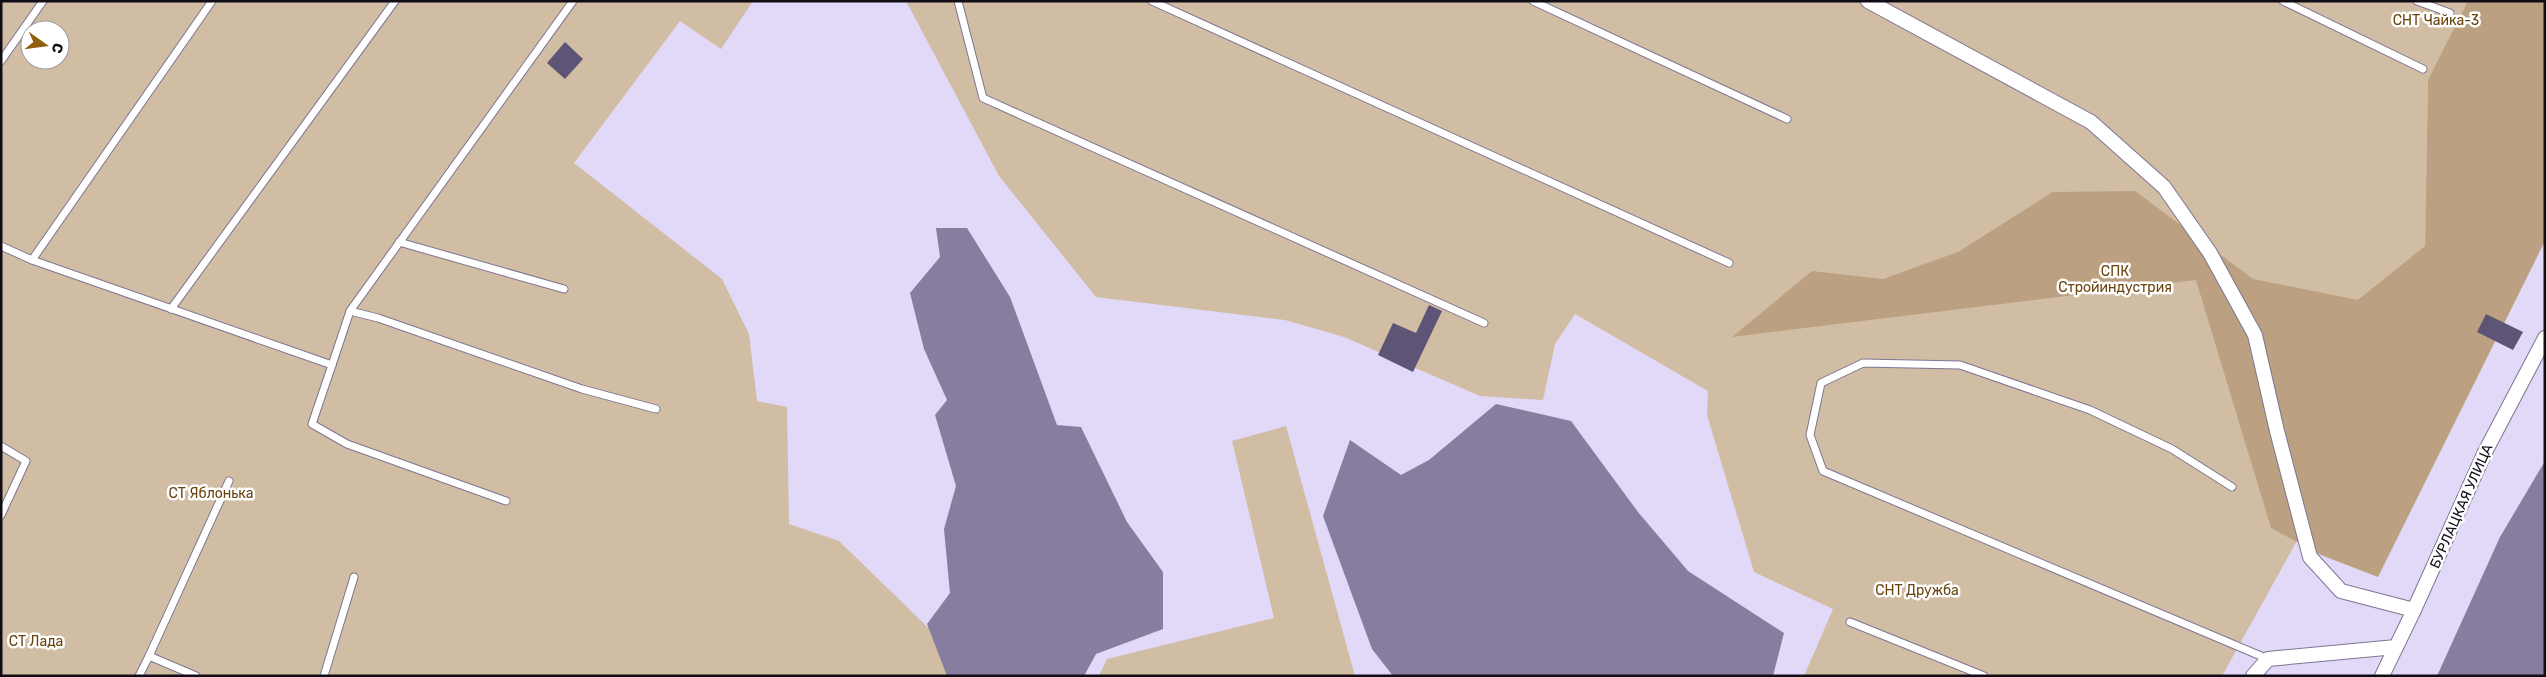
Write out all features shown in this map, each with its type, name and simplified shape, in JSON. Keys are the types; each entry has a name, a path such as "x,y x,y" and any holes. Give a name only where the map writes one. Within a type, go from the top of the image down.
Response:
{"street":[{"path":"1868,1 2091,122 2164,187 2210,253 2255,335 2276,431 2310,557 2341,591 2414,610"},
{"name":"БУРЛАЦКАЯ УЛИЦА","path":"2382,676 2414,610 2485,452 2545,338"},
{"path":"2253,676 2268,659 2396,647"}],"lane":[{"path":"1,61 43,1"},
{"path":"32,260 212,1"},
{"path":"171,309 395,1"},
{"path":"506,501 347,444 312,424 350,311 573,1"},
{"path":"958,1 983,98 1484,323"},
{"path":"1152,1 1729,263"},
{"path":"1533,1 1787,119"},
{"path":"2283,1 2423,69"},
{"path":"2417,1 2450,14"},
{"path":"399,242 564,289"},
{"path":"1,246 32,260 332,365"},
{"path":"350,311 378,318 582,389 656,409"},
{"path":"2232,487 2172,450 2090,410 1960,365 1863,363 1822,383 1810,435 1823,470 2268,659"},
{"path":"1,446 26,461 1,516"},
{"path":"139,676 150,656 229,481"},
{"path":"324,676 354,577"},
{"path":"1850,622 1984,676"},
{"path":"150,656 196,676"}],"green space":[{"path":"1,1 753,1 721,49 680,21 574,163 722,279 749,334 757,401 787,407 789,524 839,541 978,676 1,676"},
{"name":"СПК Стройиндустрия","path":"906,1 2470,1 2428,80 2425,246 2349,447 2222,676 1804,676 1833,609 1754,572 1707,415 1708,391 1575,314 1555,344 1543,400 1480,396 1344,337 1285,320 1096,297 999,176"},
{"path":"2468,1 2545,1 2545,241 2378,577 2321,555 2271,528 2196,280 1732,337 1812,271 1883,279 1958,252 2053,192 2135,191 2253,279 2358,300 2425,246 2428,80"},
{"path":"1286,426 1355,676 1099,676 1107,659 1274,618 1232,441"}],"shaded area":[{"path":"936,228 967,228 1010,297 1057,425 1081,427 1127,522 1163,572 1163,629 1096,654 1084,676 947,676 927,624 950,593 944,529 956,486 935,415 947,400 924,349 910,293 940,257"},
{"path":"1496,404 1571,421 1638,512 1688,571 1784,633 1773,676 1393,676 1372,649 1323,516 1350,440 1401,475 1429,460"},
{"path":"2545,461 2545,676 2437,676 2500,537"}],"building":[{"path":"565,42 583,59 565,79 547,63"},
{"path":"1429,305 1442,311 1413,372 1378,355 1393,323 1416,333"},
{"path":"2486,314 2523,332 2513,350 2477,332"}],"park label":[{"name":"СНТ Чайка-3","path":"2436,20"},
{"name":"СТ Яблонька","path":"211,493"},
{"name":"СНТ Дружба","path":"1917,590"},
{"name":"СТ Лада","path":"36,641"}]}
